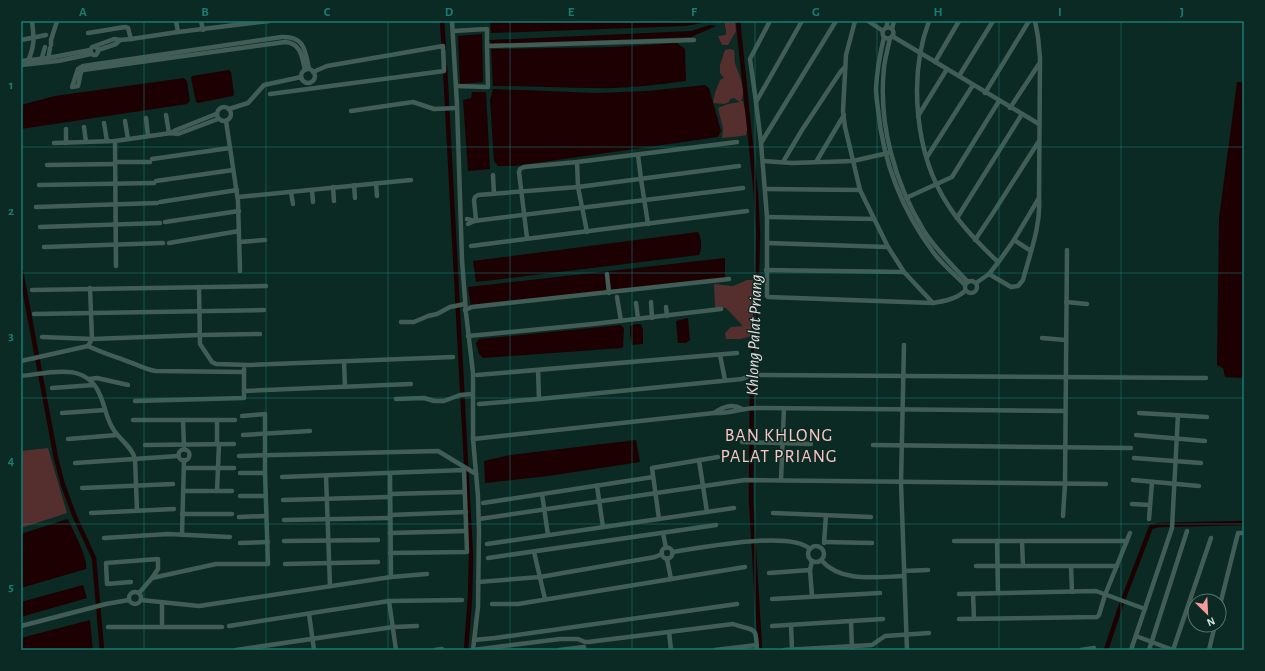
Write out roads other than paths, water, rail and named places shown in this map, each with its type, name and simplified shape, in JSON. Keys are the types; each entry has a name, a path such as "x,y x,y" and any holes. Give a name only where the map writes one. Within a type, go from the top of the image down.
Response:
{"street":[{"path":"28,60 34,45 32,21"},
{"path":"41,61 49,45 57,21"},
{"path":"176,21 178,32"},
{"path":"201,21 202,30"},
{"path":"21,65 94,51 114,39 131,39 202,30 230,24 269,21"},
{"path":"452,21 464,222 460,305 465,310 473,372 468,394 479,519 478,607 473,650 573,638 588,642 733,624 751,628 755,631 757,647 715,650"},
{"path":"770,21 750,59 763,161 767,243 766,294 768,298 933,303 960,296 965,291 967,283"},
{"path":"756,102 802,21"},
{"path":"761,143 836,21"},
{"path":"855,21 846,55 844,115 845,127 860,190 888,247 904,272 933,303"},
{"path":"868,21 884,29 892,29"},
{"path":"888,21 884,29 876,89 879,121 901,199 921,235 934,253 947,268 967,283"},
{"path":"894,21 892,29 893,32 884,68 883,88 888,153 906,198 925,232 967,283"},
{"path":"929,21 921,53 918,73 917,102 918,116 931,171 947,204 957,218 975,240 998,262"},
{"path":"935,62 959,21"},
{"path":"959,76 994,21"},
{"path":"986,93 1029,21"},
{"path":"989,274 1010,287 1018,286 1023,280 1031,252 1040,209 1040,62 1035,21"},
{"path":"88,33 125,27 128,28 131,39"},
{"path":"453,31 487,29 488,87 456,86"},
{"path":"21,40 46,35"},
{"path":"884,37 891,37 921,53 1010,108 1039,124"},
{"path":"100,66 79,67 72,87 78,86 81,72 83,70 100,66 294,38 303,45 309,70 314,78 310,82 304,81 301,78 264,85 248,103 229,109 223,107 217,111 217,116 220,121 226,121 231,117 229,109"},
{"path":"487,46 694,40"},
{"path":"48,60 49,45"},
{"path":"270,94 444,71 443,46 309,70 302,73 301,78"},
{"path":"94,51 100,66"},
{"path":"21,61 41,61"},
{"path":"1010,108 1040,62"},
{"path":"783,162 802,130 845,67"},
{"path":"918,116 947,69"},
{"path":"927,157 973,85"},
{"path":"906,198 952,177 999,101"},
{"path":"351,111 412,102 434,109 456,108"},
{"path":"957,218 1022,114"},
{"path":"166,115 170,133"},
{"path":"816,162 844,115"},
{"path":"54,143 115,141 170,133 217,116"},
{"path":"146,118 148,136"},
{"path":"125,121 128,139"},
{"path":"226,121 238,197 240,271"},
{"path":"104,123 107,141"},
{"path":"84,127 86,142"},
{"path":"66,129 66,142"},
{"path":"975,240 1040,140"},
{"path":"115,141 116,266"},
{"path":"527,238 523,215 519,172 520,169 524,167 577,162 737,142"},
{"path":"47,165 151,161 230,148"},
{"path":"763,161 853,161 888,153"},
{"path":"638,154 648,224"},
{"path":"577,162 578,187 587,232"},
{"path":"475,221 475,197 521,191 578,187 739,166"},
{"path":"39,185 155,182 233,170"},
{"path":"493,175 494,194"},
{"path":"238,197 411,180"},
{"path":"376,183 377,196"},
{"path":"354,185 355,198"},
{"path":"333,187 334,201"},
{"path":"464,222 582,209 742,188"},
{"path":"765,189 860,190"},
{"path":"36,207 159,202 237,190"},
{"path":"312,190 313,202"},
{"path":"291,192 293,204"},
{"path":"976,284 989,274 998,262 1014,240 1039,198"},
{"path":"40,227 162,223 239,211"},
{"path":"471,246 747,211"},
{"path":"766,217 874,219"},
{"path":"169,243 239,231"},
{"path":"239,242 265,240"},
{"path":"1014,240 1031,252"},
{"path":"44,247 163,243"},
{"path":"767,243 888,247"},
{"path":"1063,516 1065,484 1067,250"},
{"path":"766,270 904,272"},
{"path":"606,274 609,292"},
{"path":"465,310 729,279"},
{"path":"967,283 972,281 976,284"},
{"path":"965,291 970,294 974,293 977,290 976,284"},
{"path":"32,290 266,286"},
{"path":"199,287 200,344 212,362 221,365 453,356"},
{"path":"88,346 92,339 90,288"},
{"path":"617,297 621,321"},
{"path":"651,302 652,318"},
{"path":"1066,302 1087,304"},
{"path":"636,303 638,319"},
{"path":"401,322 419,320 460,305"},
{"path":"666,307 667,316"},
{"path":"468,336 652,318 721,309"},
{"path":"34,314 264,310"},
{"path":"42,337 92,339 260,334"},
{"path":"1042,338 1066,340"},
{"path":"904,345 901,482 907,650"},
{"path":"21,361 88,346 102,353 133,363 147,370 244,372"},
{"path":"477,375 737,353"},
{"path":"720,355 725,380"},
{"path":"344,361 345,387"},
{"path":"135,401 244,398 244,365"},
{"path":"538,370 539,399"},
{"path":"21,376 71,371 89,379 100,395 107,418 117,435 132,450 136,459 136,510"},
{"path":"479,404 742,379 752,375 1206,378"},
{"path":"89,379 97,378 128,385"},
{"path":"244,391 411,384"},
{"path":"52,388 94,385"},
{"path":"396,399 424,398 434,401 444,401 468,394"},
{"path":"473,439 736,411 744,408 1065,411"},
{"path":"781,480 784,408"},
{"path":"62,413 104,410"},
{"path":"1139,413 1207,417"},
{"path":"152,578 216,564 268,564 265,414 242,416"},
{"path":"1131,650 1172,528 1178,415"},
{"path":"133,420 235,420"},
{"path":"183,420 184,447 189,453 188,458 184,460"},
{"path":"217,420 217,491"},
{"path":"243,435 310,431"},
{"path":"68,439 117,435"},
{"path":"1136,436 1205,441"},
{"path":"744,442 811,444"},
{"path":"145,445 184,447 234,444"},
{"path":"872,445 1131,448"},
{"path":"178,456 184,447"},
{"path":"239,456 438,452 476,474"},
{"path":"75,463 178,456 180,459 184,460"},
{"path":"658,519 652,469 654,467 718,458"},
{"path":"1134,458 1201,463"},
{"path":"182,535 184,460"},
{"path":"699,460 707,512"},
{"path":"184,468 234,468"},
{"path":"282,477 464,470 467,552 390,553"},
{"path":"240,473 265,473"},
{"path":"390,474 391,577"},
{"path":"326,476 330,586"},
{"path":"483,503 653,477"},
{"path":"479,519 745,480 1106,484"},
{"path":"1133,480 1199,486"},
{"path":"1149,519 1152,482"},
{"path":"82,488 173,484"},
{"path":"597,486 603,527"},
{"path":"183,491 232,491"},
{"path":"283,500 464,492"},
{"path":"542,494 548,535"},
{"path":"240,496 266,496"},
{"path":"1132,504 1150,505"},
{"path":"487,544 734,508"},
{"path":"91,513 174,509"},
{"path":"284,520 466,512"},
{"path":"773,513 871,517"},
{"path":"182,514 232,514"},
{"path":"821,548 825,542 826,515"},
{"path":"239,517 266,516"},
{"path":"488,558 716,525"},
{"path":"390,534 466,531"},
{"path":"1148,650 1187,531"},
{"path":"663,533 666,548"},
{"path":"959,619 1097,617 1130,533"},
{"path":"1223,593 1238,533 1244,533"},
{"path":"104,538 160,535 230,537"},
{"path":"1136,636 1173,650 1211,538"},
{"path":"284,542 378,540"},
{"path":"666,548 670,549 672,552 744,541 761,540 793,541 804,544 810,549"},
{"path":"954,541 1127,541"},
{"path":"997,541 998,593"},
{"path":"1022,541 1023,566"},
{"path":"240,543 268,542"},
{"path":"825,542 872,543"},
{"path":"815,546 821,548 824,554 819,562 812,561 809,558 808,553 810,549 815,546"},
{"path":"478,582 540,577 655,557 662,554 663,549 666,548"},
{"path":"534,552 545,600"},
{"path":"667,559 671,556 672,552"},
{"path":"662,554 664,558 667,559 671,579"},
{"path":"131,582 108,584 106,563 158,559 158,569 139,593"},
{"path":"821,560 833,571 841,574 865,577 928,570"},
{"path":"812,561 810,570 812,596"},
{"path":"285,564 378,562"},
{"path":"976,566 1117,566"},
{"path":"1071,566 1072,592"},
{"path":"492,604 518,604 745,567"},
{"path":"769,573 810,570"},
{"path":"141,600 199,606 391,577 427,574"},
{"path":"959,594 1096,591 1145,609"},
{"path":"129,600 131,593 139,593"},
{"path":"139,593 141,600"},
{"path":"772,599 880,593"},
{"path":"972,594 974,619"},
{"path":"21,626 106,604 129,600 134,604 138,604 141,600"},
{"path":"228,626 389,601 462,600"},
{"path":"389,601 396,650"},
{"path":"162,602 162,627"},
{"path":"474,640 737,604"},
{"path":"309,614 314,650"},
{"path":"772,626 883,619"},
{"path":"850,621 851,648"},
{"path":"791,625 792,650"},
{"path":"236,650 392,627 417,626"},
{"path":"108,628 222,627"},
{"path":"669,632 671,650"},
{"path":"1209,650 1213,633"},
{"path":"784,650 851,648 872,645 885,636 929,634"},
{"path":"559,650 584,647 584,650"},
{"path":"1081,650 1094,648"},
{"path":"435,650 442,649"}],"waterway":[{"path":"442,21 444,49"},
{"name":"Khlong Palat Priang","path":"738,21 756,194 758,235 752,375 751,500 760,650"},
{"path":"445,67 471,557 470,598 466,650"},
{"path":"21,271 56,458 63,485 75,517 94,558 102,650"},
{"path":"1106,650 1120,608 1151,527 1158,525 1244,523"}],"district":[{"name":"BAN KHLONG PALAT PRIANG","path":"779,446"}]}
